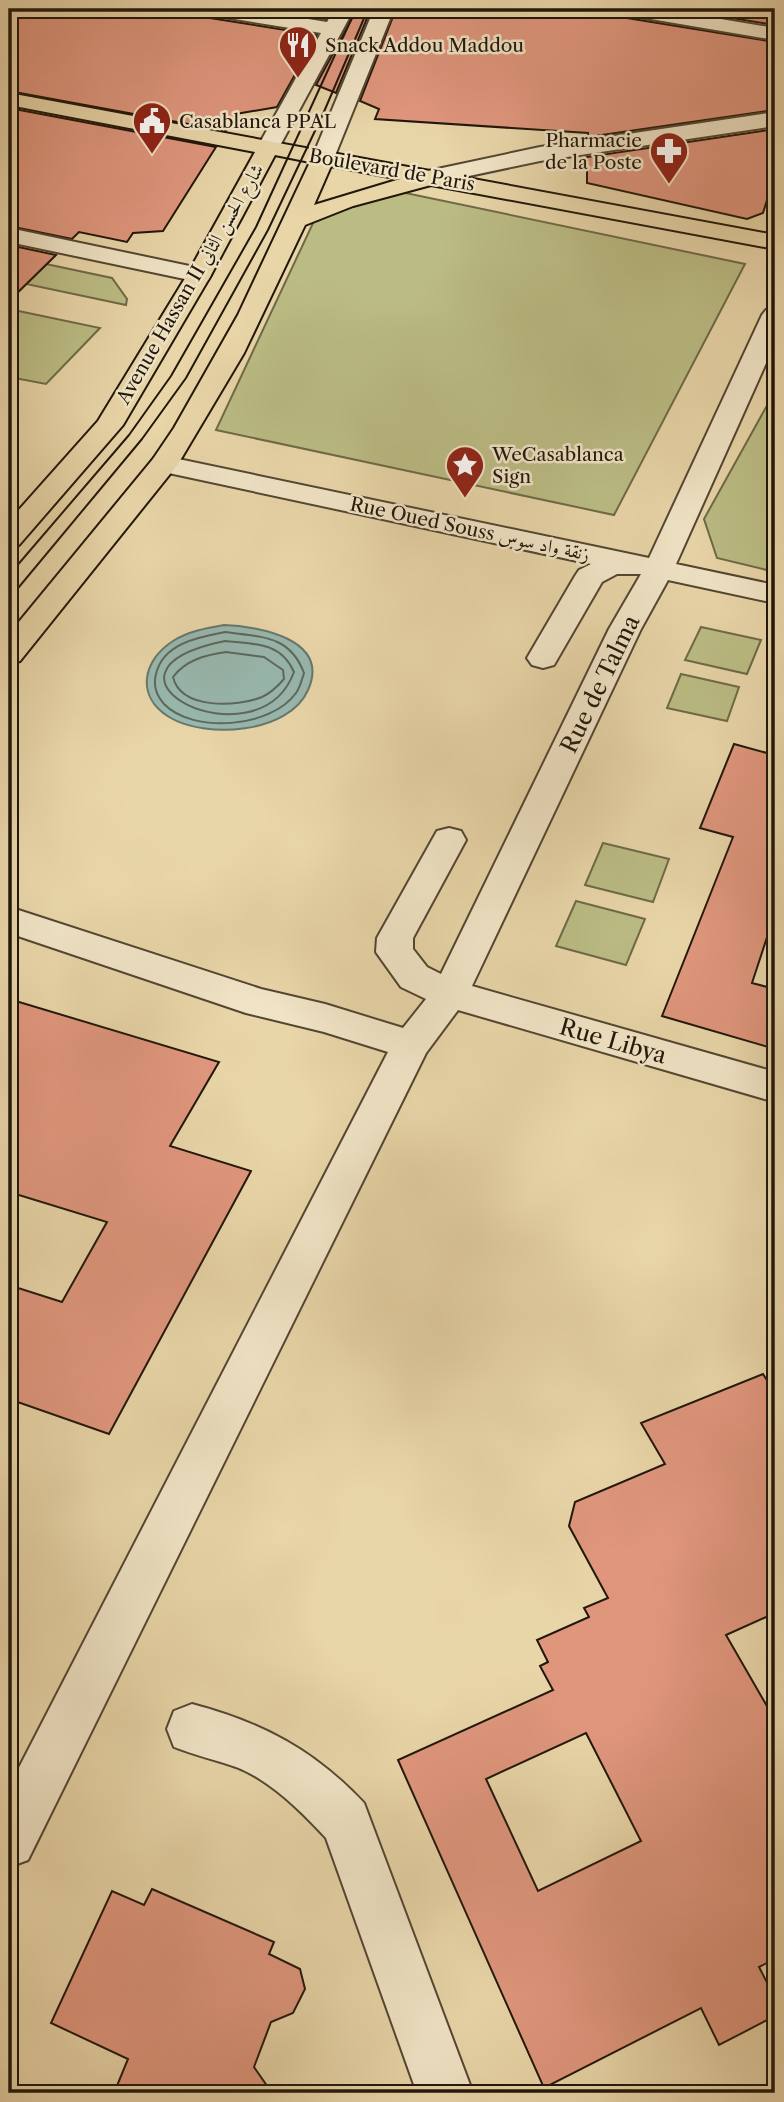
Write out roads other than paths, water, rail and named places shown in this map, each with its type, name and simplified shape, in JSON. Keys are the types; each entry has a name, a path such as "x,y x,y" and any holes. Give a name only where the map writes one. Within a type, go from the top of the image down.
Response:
{"main road":[{"name":"Boulevard de Paris","path":"9,99 323,158 436,176 775,242"},
{"name":"Avenue Hassan II شارع الحسن الثاني","path":"9,539 109,425 199,275 268,148"},
{"path":"9,654 164,464 220,377 323,158"},
{"path":"295,221 345,201 436,176"}],"street":[{"path":"210,9 334,29"},
{"name":"Avenue Hassan II شارع الحسن الثاني","path":"268,148 344,9"},
{"path":"323,158 384,9"},
{"path":"626,9 775,34"},
{"path":"436,176 540,154 775,119"},
{"path":"9,235 199,275"},
{"name":"Rue de Talma","path":"9,1841 411,1045 450,994 625,629 645,566 775,315"},
{"name":"Rue Oued Souss زنقة واد سوس","path":"164,464 775,594"},
{"path":"543,659 590,576 610,566 645,566"},
{"name":"Rue Libya","path":"449,840 395,938 394,952 414,977 450,994 775,1087"},
{"path":"9,920 259,1003 325,1018 411,1045"},
{"path":"192,1729 247,1746 283,1768 329,1802 346,1821 445,2093"}],"water":[{"path":"224,625 255,628 287,639 300,647 309,658 312,673 308,690 298,705 265,724 224,730 185,724 169,717 158,708 147,689 147,678 155,658 179,638 198,630"}],"tram line":[{"path":"9,575 129,435 171,376 256,227 356,9"},
{"path":"9,599 142,439 186,378 268,230 323,114 368,9"}],"place":[{"name":"Snack Addou Maddou","path":"298,79"},
{"name":"Casablanca PPAL","path":"152,155"},
{"name":"Pharmacie de la Poste","path":"669,185"},
{"name":"WeCasablanca Sign","path":"465,499"}]}
